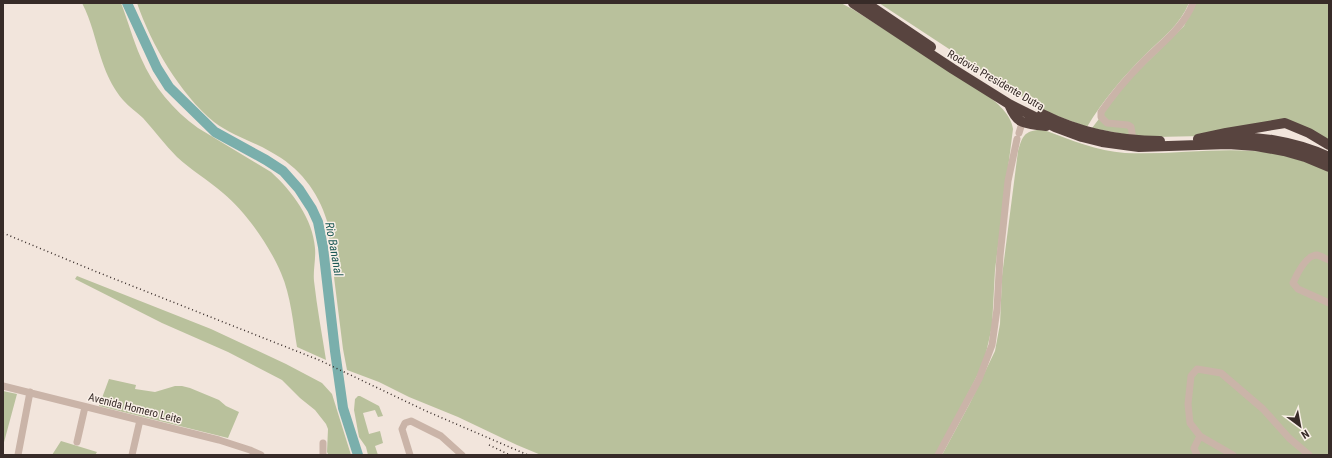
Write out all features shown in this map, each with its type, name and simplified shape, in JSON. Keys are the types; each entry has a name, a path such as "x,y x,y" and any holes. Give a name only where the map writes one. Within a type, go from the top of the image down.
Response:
{"highway":[{"name":"Rodovia Presidente Dutra","path":"854,3 953,69 1009,104 1055,127 1102,142 1140,147 1228,144 1256,146 1284,151 1305,157 1329,167"},
{"name":"Rodovia Presidente Dutra","path":"866,3 1012,98 1045,115 1072,126 1109,136 1158,141 1226,137 1255,138 1280,142 1329,158"},
{"path":"1009,104 1019,131 1055,127"},
{"path":"1198,139 1285,123 1309,133 1329,145"}],"street":[{"path":"1133,139 1131,127 1128,125 1107,122 1101,117 1101,112 1121,85 1183,21 1192,3"},
{"path":"938,455 979,378 992,345 997,309 1000,256 1008,181 1019,131"},
{"path":"1329,260 1318,255 1311,257 1300,269 1294,283 1298,289 1329,303"},
{"path":"1233,455 1200,436 1190,423 1188,404 1191,376 1197,370 1221,373 1263,409 1288,438 1309,455"},
{"name":"Avenida Homero Leite","path":"3,386 219,440 261,455"},
{"path":"18,455 30,392"},
{"path":"77,442 84,407"},
{"path":"132,455 140,420"},
{"path":"410,455 402,429 405,423 411,421 441,436 462,455"},
{"path":"1197,455 1194,448 1200,436"},
{"path":"323,443 323,455"}],"green space":[{"path":"82,3 121,3 135,44 151,78 172,105 198,128 271,172 294,197 306,216 313,237 315,252 314,281 326,360 297,347 287,291 281,273 270,251 248,219 223,193 177,157 143,118 125,103 117,92 104,67 90,21"},
{"path":"137,3 841,3 986,94 1003,109 1012,124 1013,129 995,270 992,326 985,357 979,372 936,455 541,455 517,445 379,382 347,370 327,221 313,190 299,173 281,158 221,127 202,111 178,83 168,67 150,35"},
{"path":"879,3 1189,3 1176,25 1121,80 1087,127 1047,112 1033,104"},
{"path":"1195,3 1329,3 1329,140 1300,125 1202,136 1156,137 1139,137 1092,128 1128,81 1184,26"},
{"path":"1044,130 1084,144 1115,152 1157,153 1237,150 1263,152 1292,158 1329,170 1329,455 942,455 970,403 995,351 1000,324 1002,276 1018,151 1024,136 1029,132"},
{"path":"77,276 211,329 286,364 322,383 332,394 351,455 328,454 328,429 326,424 315,410 300,398 282,380 228,352 162,323 75,279"},
{"path":"109,379 136,385 135,389 155,392 175,386 190,388 219,400 226,406 239,412 228,438 99,406"},
{"path":"3,391 17,394 3,446"},
{"path":"358,396 379,406 383,416 378,417 375,410 363,413 369,434 380,431 383,443 375,446 378,455 368,455 366,447 359,437 354,410 355,399"},
{"path":"61,441 97,452 95,455 52,455"}],"waterway":[{"name":"Rio Bananal","path":"127,3 157,68 169,87 215,132 283,171 299,189 312,209 318,222 323,247 343,408 358,455"}],"railway":[{"path":"3,233 319,360 426,411 528,455"},
{"path":"489,445 510,455"}]}
